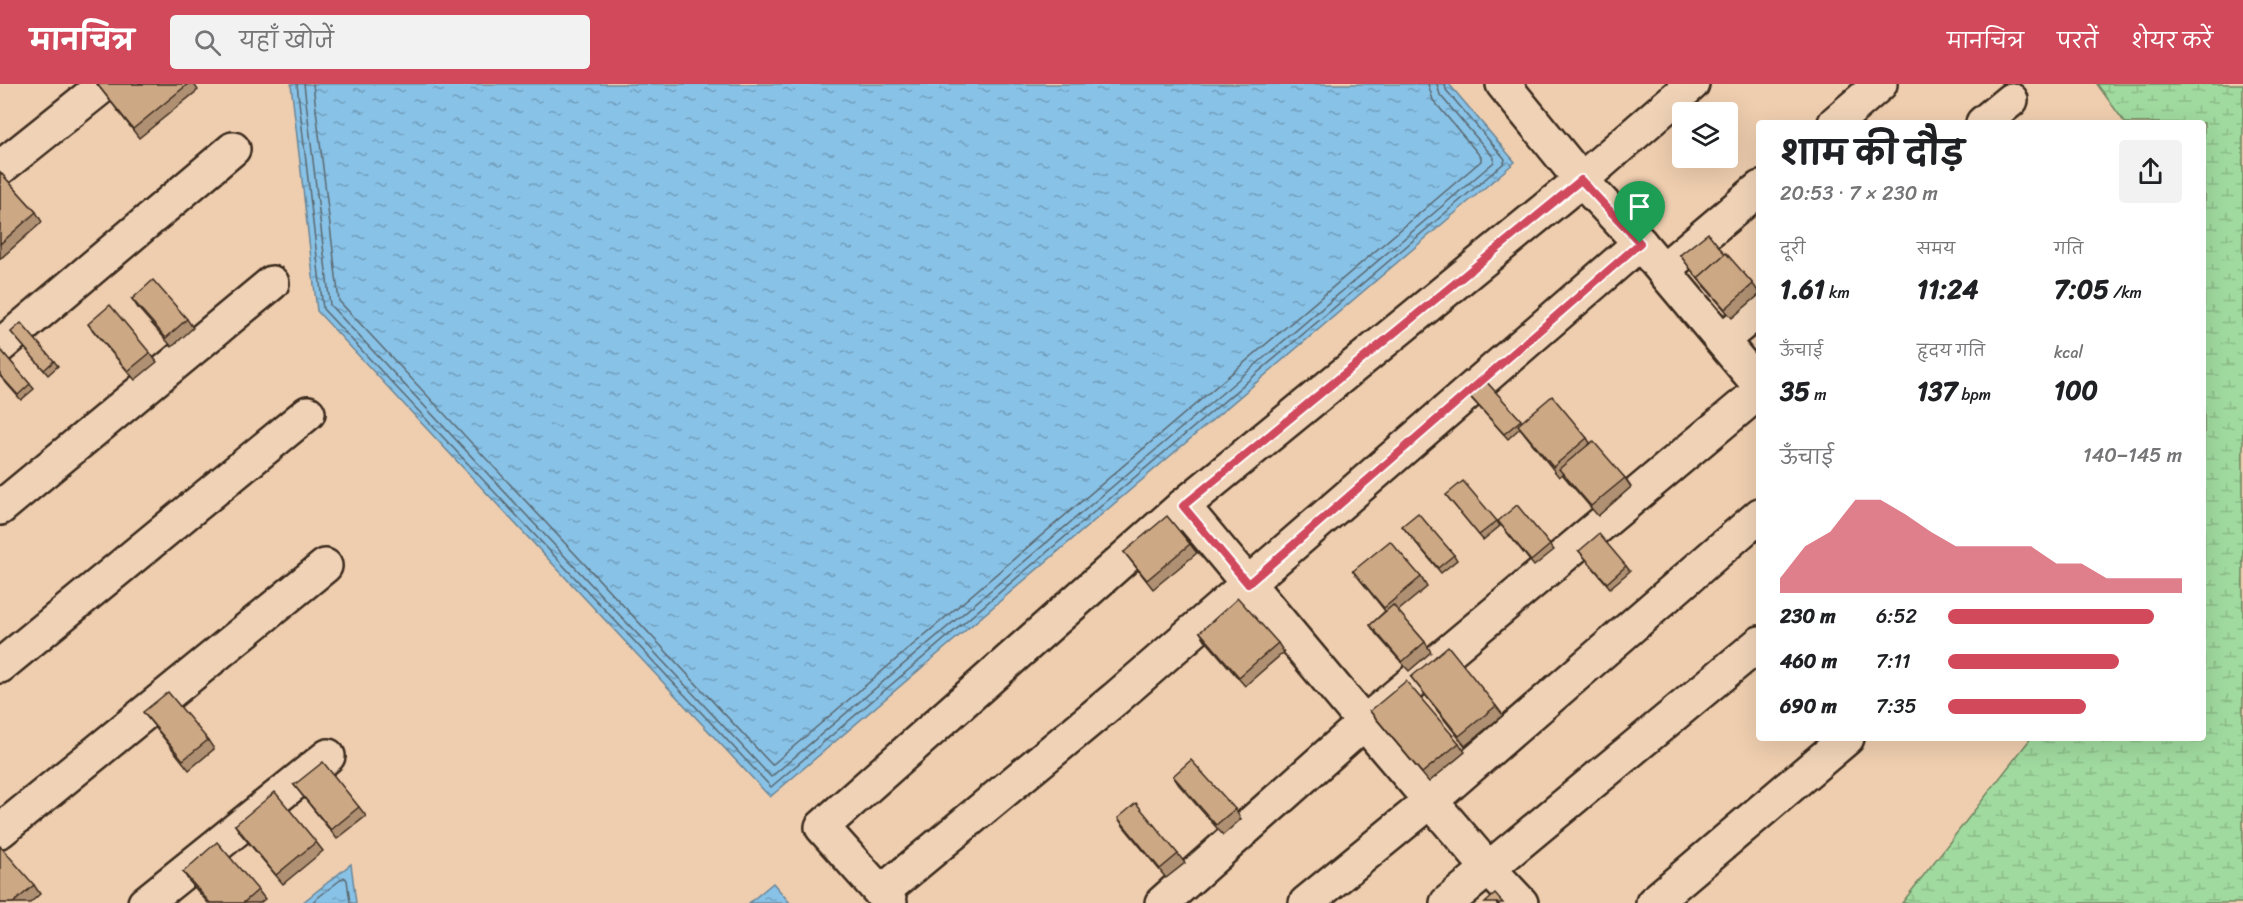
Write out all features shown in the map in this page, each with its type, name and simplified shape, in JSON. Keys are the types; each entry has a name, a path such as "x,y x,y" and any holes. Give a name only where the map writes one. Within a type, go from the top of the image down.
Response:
{"street":[{"path":"0,168 105,84"},
{"path":"1503,84 1581,180 1640,243 1756,382"},
{"path":"1640,243 885,898 822,827 1183,506 1581,180 1692,84"},
{"path":"1838,120 1880,84"},
{"path":"1987,120 2011,100"},
{"path":"0,346 233,149"},
{"path":"1663,270 1756,191"},
{"path":"0,508 272,283"},
{"path":"1722,340 1756,312"},
{"path":"1162,903 1364,723 1756,394"},
{"path":"0,666 309,412"},
{"path":"1183,506 1364,723 1488,868 1521,903"},
{"path":"1306,903 1432,800 1756,518"},
{"path":"4,818 325,566"},
{"path":"1447,903 1756,646"},
{"path":"1653,903 1843,741"},
{"path":"145,903 328,756"}],"green space":[{"path":"2097,84 2243,84 2243,903 1902,903 2029,741 2206,741 2206,120 2123,120"}],"water":[{"path":"291,84 1449,84 1515,162 770,797 317,311"},
{"path":"351,864 356,903 302,903"},
{"path":"773,883 790,903 749,903"}],"building":[{"path":"97,84 188,84 133,129"},
{"path":"0,172 36,212 0,244"},
{"path":"1708,233 1725,254 1698,278 1699,280 1680,255"},
{"path":"1726,253 1753,284 1725,309 1698,278"},
{"path":"153,280 187,319 166,338 132,299"},
{"path":"110,305 150,353 128,371 88,324"},
{"path":"21,323 54,361 44,370 11,332"},
{"path":"0,349 30,384 18,395 0,375"},
{"path":"1483,378 1521,420 1504,434 1467,393"},
{"path":"1552,396 1587,438 1553,467 1518,425"},
{"path":"1593,441 1625,478 1591,506 1559,469"},
{"path":"1463,481 1497,521 1479,535 1446,495"},
{"path":"1517,505 1550,545 1531,561 1498,521"},
{"path":"1418,513 1454,555 1438,568 1402,526"},
{"path":"1167,516 1190,544 1147,580 1124,552"},
{"path":"1599,534 1626,566 1607,583 1579,551"},
{"path":"1390,541 1421,577 1384,608 1353,571"},
{"path":"1238,598 1278,643 1239,677 1200,632"},
{"path":"1393,605 1425,642 1402,662 1370,625"},
{"path":"1448,646 1496,706 1459,736 1411,677"},
{"path":"1406,681 1459,743 1422,773 1370,711"},
{"path":"168,692 208,740 183,760 143,712"},
{"path":"1191,760 1235,809 1216,825 1173,776"},
{"path":"323,762 359,807 331,830 294,785"},
{"path":"275,792 316,842 276,875 235,825"},
{"path":"1136,803 1178,854 1160,869 1118,818"},
{"path":"217,842 258,890 243,903 210,903 183,872"},
{"path":"0,846 34,885 13,903 0,903"},
{"path":"1495,894 1503,903 1485,903"}],"route":[{"path":"1581,180 1640,243 1248,584 1183,506 1581,180"}]}
